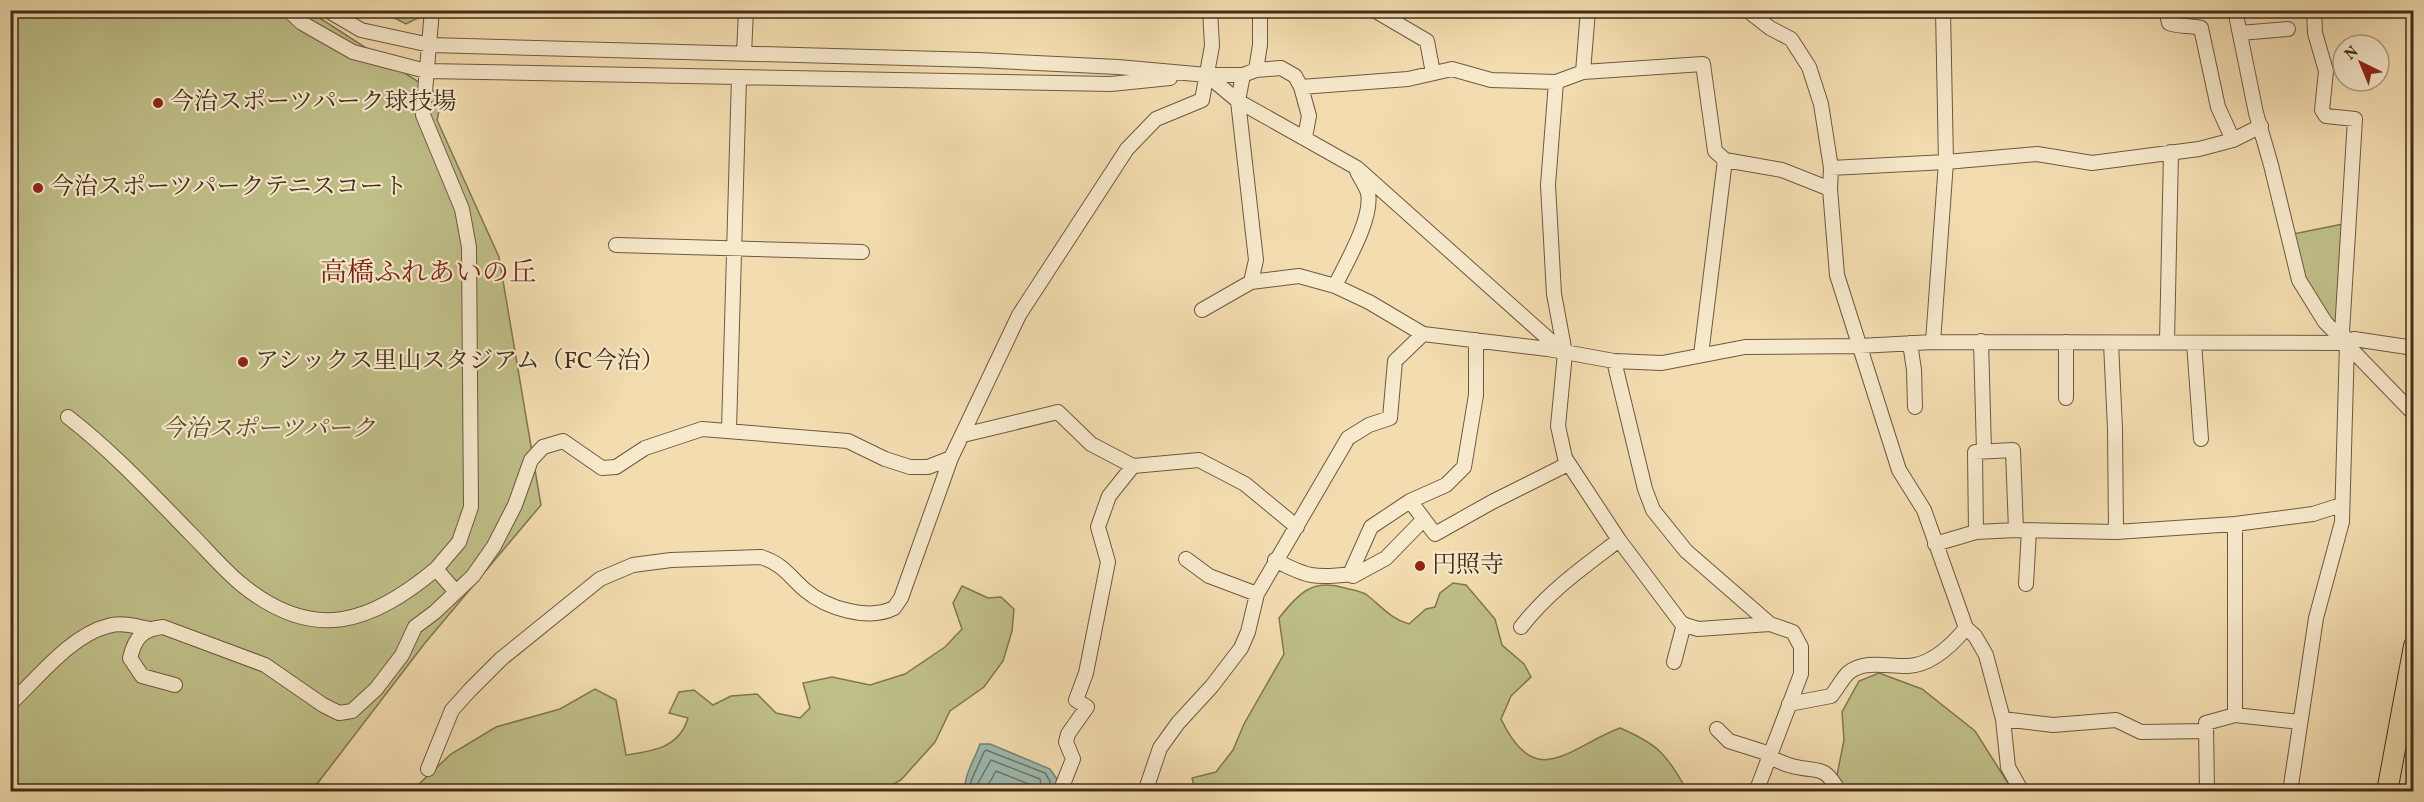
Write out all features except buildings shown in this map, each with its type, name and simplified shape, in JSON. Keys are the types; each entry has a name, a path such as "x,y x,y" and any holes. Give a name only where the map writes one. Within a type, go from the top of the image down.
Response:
{"highway":[{"path":"2387,792 2414,646"}],"street":[{"path":"288,10 302,23 353,52 426,71 1111,84 1249,73 1281,68 1295,76 1301,87 1309,116 1305,137"},
{"path":"327,10 361,30 430,45 978,60 1118,67 1207,75 1238,101 1355,167 1564,353"},
{"path":"68,417 111,454 240,583 267,603 285,612 304,619 322,621 344,619 369,612 408,592 436,569 459,542 471,507 469,247 462,209 423,115 432,10"},
{"path":"744,54 746,10"},
{"path":"428,769 452,710 501,659 600,579 633,565 761,557 775,561 806,592 843,610 872,613 894,608 901,598 951,458 1019,315 1127,149 1155,119 1202,100 1212,46 1210,10"},
{"path":"1251,282 1256,260 1238,101 1260,45 1260,10"},
{"path":"1374,10 1427,41 1433,73"},
{"path":"1583,72 1588,10"},
{"path":"1747,10 1770,28 1791,39 1809,67 1821,104 1831,168 1830,189 1838,275 1899,470 1924,510 1966,628 1975,636 1986,655 2003,719 2008,767 2022,792"},
{"path":"1933,342 1946,162 1943,10"},
{"path":"2166,10 2169,23 2175,26 2187,24 2200,28 2218,108 2234,140"},
{"path":"2235,10 2256,113 2299,280 2325,322 2414,414"},
{"path":"2290,792 2316,618 2342,522 2345,453 2347,343 2342,332 2355,119 2326,116 2322,110 2326,71 2315,33 2314,10"},
{"path":"2240,33 2288,29"},
{"path":"1301,87 1408,79 1452,69 1491,80 1556,82 1583,72 1703,64 1715,151 1725,160 1782,170 1830,189"},
{"path":"729,430 739,77"},
{"path":"1556,82 1548,185 1554,294 1564,353 1558,426 1568,464 1619,540 1684,624 1698,629 1770,624"},
{"path":"1831,168 1946,162 2037,154 2092,163 2199,149 2234,140 2261,126"},
{"path":"2167,342 2171,152"},
{"path":"1701,355 1725,160"},
{"path":"1335,286 1368,210 1368,193 1355,167"},
{"path":"616,245 862,252"},
{"path":"1202,310 1251,282 1299,276 1335,286 1369,302 1424,334 1614,361 1662,363 1745,347 1860,346 1981,341 2194,344 2347,343 2354,339 2414,348"},
{"path":"1145,792 1160,748 1241,648 1248,632 1257,594 1348,438 1369,425 1390,418 1395,361 1424,334"},
{"path":"1350,574 1371,527 1410,501 1446,485 1464,467 1476,395 1476,340"},
{"path":"1981,341 1984,451"},
{"path":"2066,342 2066,398"},
{"path":"1910,343 1914,370 1915,407"},
{"path":"2111,343 2116,532"},
{"path":"2194,344 2201,439"},
{"path":"1614,361 1645,489 1653,510 1686,551 1770,624 1793,632 1802,647 1801,674 1756,792"},
{"path":"963,435 1058,411 1091,444 1133,466 1199,460 1245,484 1297,526"},
{"path":"10,704 76,641 108,625 129,625 149,628 163,627 265,665 323,705 339,713 352,711 376,689 402,655 415,627 473,576 494,546 515,505 531,460 543,447 562,441 602,468 616,467 645,448 702,429 848,441 885,459 910,467 928,467 951,458"},
{"path":"1976,532 1975,452 2013,450 2026,584"},
{"path":"1410,501 1435,534 1568,464"},
{"path":"1060,792 1073,759 1066,742 1068,734 1087,707 1076,700 1086,673 1107,562 1098,527 1109,496 1133,466"},
{"path":"1935,544 1976,532 2022,530 2116,532 2235,524 2313,514 2341,505"},
{"path":"1275,560 1304,575 1330,577 1350,574 1353,576 1386,558 1423,520"},
{"path":"2235,524 2235,715"},
{"path":"1521,627 1539,603 1619,540"},
{"path":"1186,559 1209,576 1257,594"},
{"path":"436,569 456,592"},
{"path":"1674,662 1684,624"},
{"path":"149,628 134,643 130,658 142,676 175,685"},
{"path":"1789,704 1832,696 1849,673 1863,666 1887,664 1909,666 1930,661 1966,628"},
{"path":"2207,792 2206,723 2235,715 2300,722"},
{"path":"2003,719 2053,725 2116,720 2141,732 2206,731"},
{"path":"1717,729 1729,741 1770,755 1792,766 1828,774 1839,792"}],"green space":[{"name":"今治スポーツパーク","path":"10,11 309,11 442,97 437,120 499,257 541,505 425,643 317,784 286,792 11,791"},
{"path":"381,11 427,11 426,14 406,24"},
{"path":"2343,224 2340,329 2330,319 2296,267 2293,234"},
{"path":"1453,583 1466,585 1495,619 1502,645 1524,664 1531,677 1511,696 1501,719 1514,741 1527,754 1541,759 1554,758 1620,728 1643,739 1659,751 1686,789 1682,792 1195,791 1192,778 1216,772 1233,750 1244,724 1284,654 1279,618 1300,595 1323,585 1362,592 1386,612 1409,624 1426,609 1435,607 1440,593"},
{"path":"962,586 988,598 1001,597 1014,609 1012,631 1003,661 984,687 950,711 935,742 901,780 881,791 417,792 419,784 451,754 496,727 560,709 595,689 616,700 626,755 664,746 678,736 688,718 669,713 679,692 694,690 713,705 731,696 757,694 776,713 800,718 810,708 803,683 832,677 870,685 905,674 945,647 962,629 953,603"},
{"path":"1879,673 1922,689 1975,731 2013,791 1843,791 1837,775 1844,740 1842,712 1859,681"}],"water":[{"path":"980,744 990,744 1050,769 1057,779 1055,791 965,792 968,774"}],"place":[{"name":"今治スポーツパーク球技場","path":"158,103"},
{"name":"今治スポーツパークテニスコート","path":"38,188"},
{"name":"アシックス里山スタジアム（FC今治）","path":"243,362"},
{"name":"円照寺","path":"1420,566"}],"district":[{"name":"高橋ふれあいの丘","path":"428,274"}]}
